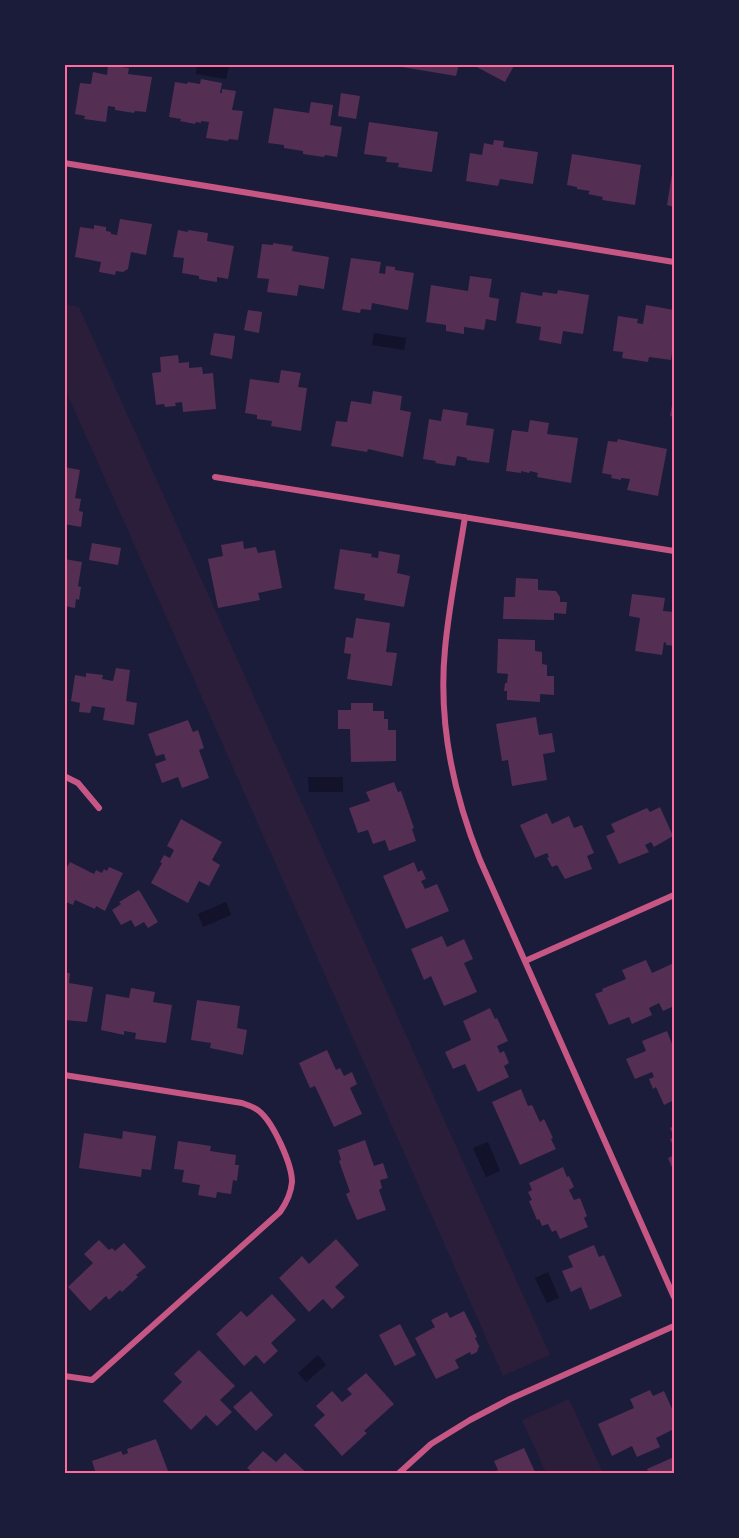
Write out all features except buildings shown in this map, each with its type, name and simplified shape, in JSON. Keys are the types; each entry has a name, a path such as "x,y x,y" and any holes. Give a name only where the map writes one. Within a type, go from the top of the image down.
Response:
{"street":[{"path":"64,163 675,262"},
{"path":"215,477 675,551"},
{"path":"465,518 448,619 443,684 444,716 455,787 469,833 675,1297"},
{"path":"64,776 78,783 99,808"},
{"path":"525,961 675,895"},
{"path":"64,1075 255,1107 272,1126 289,1163 292,1180 289,1197 280,1212 92,1380 64,1376"},
{"path":"398,1473 431,1444 470,1420 510,1399 675,1326"}],"shaded area":[{"path":"197,65 229,65 226,79 196,74"},
{"path":"65,304 79,307 550,1355 503,1376 65,389"},
{"path":"374,333 406,338 404,350 372,345"},
{"path":"308,777 343,777 343,792 309,792"},
{"path":"226,902 231,915 203,927 198,914"},
{"path":"488,1142 500,1171 486,1177 473,1148"},
{"path":"548,1272 559,1298 547,1303 535,1278"},
{"path":"318,1355 326,1365 306,1382 298,1373"},
{"path":"569,1399 603,1473 546,1473 522,1420"}]}
